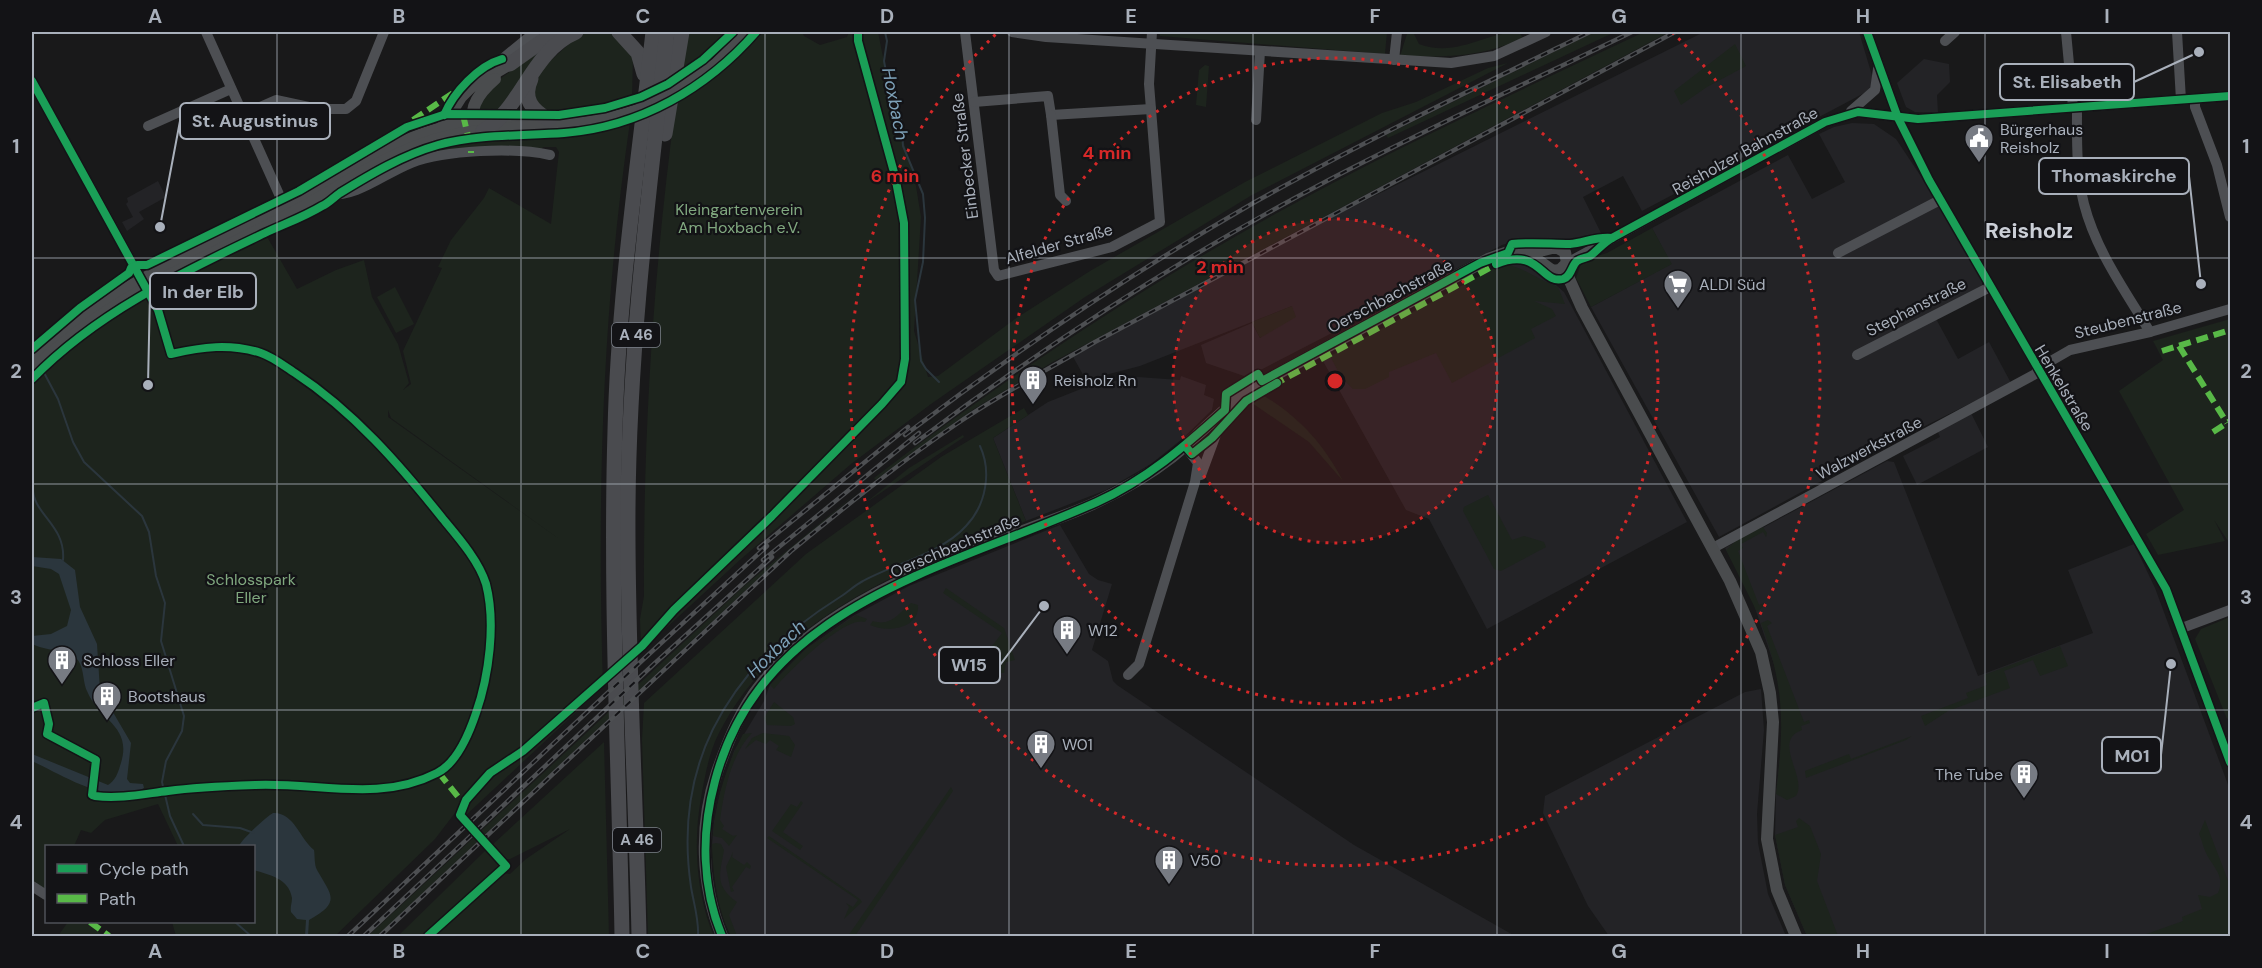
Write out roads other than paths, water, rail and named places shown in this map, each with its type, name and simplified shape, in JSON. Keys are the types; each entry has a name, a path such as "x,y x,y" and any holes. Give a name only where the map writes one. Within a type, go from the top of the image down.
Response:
{"highway":[{"path":"501,68 555,32"},
{"path":"478,126 500,119 538,65 558,43 576,32"},
{"path":"619,32 639,53 646,88"},
{"name":"A 46","path":"622,936 614,667 615,428 623,306 653,32"},
{"name":"A 46","path":"639,936 628,509 630,424 638,300 667,32"},
{"path":"652,161 664,136 682,32"},
{"path":"538,65 528,85 527,99 534,110 549,120"}],"main road":[{"path":"689,81 740,32"},
{"path":"36,362 80,317 143,282 347,183 404,142 442,127 578,125 626,111 689,81 716,64 748,32"},
{"path":"478,126 475,103 501,68"},
{"path":"442,127 466,92 501,68"},
{"path":"500,119 549,120 626,111"},
{"path":"286,211 325,195 421,145 478,126"},
{"name":"Reisholzer Bahnstraße","path":"1547,250 1556,247 1562,250"},
{"name":"Oerschbachstraße","path":"722,936 713,912 705,860 710,798 722,757 740,718 762,682 807,639 864,602 947,561 1097,502 1144,477 1185,446 1255,386 1488,259 1520,249 1547,250"},
{"path":"1547,250 1544,255 1548,267"},
{"path":"1562,250 1566,254 1566,272 1582,308 1713,548 1749,621 1767,674 1773,722 1767,839 1776,890 1796,936"},
{"path":"1508,253 1535,257 1562,279 1582,308"},
{"name":"Reisholzer Bahnstraße","path":"1548,267 1560,270 1566,264"}],"street":[{"path":"206,32 286,211"},
{"path":"242,115 276,100 318,109 346,109 356,101 384,32"},
{"path":"501,68 535,32"},
{"name":"Einbecker Straße","path":"965,32 994,270 998,276"},
{"path":"1012,32 1046,37 1451,63 1478,60 1508,51 1545,32"},
{"path":"1050,115 1151,109 1152,32"},
{"path":"1394,60 1396,32"},
{"name":"Henkelstraße","path":"1867,32 1898,118 1940,200 2160,577 2182,628 2230,762"},
{"path":"1945,41 1954,32"},
{"path":"2066,32 2075,107 2079,178 2084,206 2101,250 2150,332"},
{"path":"2177,32 2181,100"},
{"path":"1256,120 1260,51"},
{"path":"1848,113 1864,103 1875,90 1879,64"},
{"path":"32,82 143,282"},
{"path":"148,126 231,89"},
{"path":"974,102 1048,96 1060,195 1066,201"},
{"name":"Reisholzer Bahnstraße","path":"1566,264 1825,122 1848,113 1926,118 2230,96"},
{"path":"2195,99 2195,107 2217,165 2230,217"},
{"name":"Alfelder Straße","path":"998,276 1112,247 1160,222 1151,109"},
{"path":"347,183 418,161 495,152 550,155"},
{"path":"1838,253 1940,200"},
{"name":"Reisholzer Bahnstraße","path":"1562,250 1574,250 1611,238"},
{"name":"Stephanstraße","path":"1857,355 1990,287"},
{"name":"Steubenstraße","path":"2038,371 2070,350 2150,332 2230,309"},
{"name":"Walzwerkstraße","path":"1713,548 2038,371"},
{"path":"1195,482 1201,475 1225,410"},
{"path":"1128,675 1138,664 1195,482 1198,463 1185,446"},
{"path":"2182,628 2230,610"},
{"path":"32,886 45,895"}],"waterway":[{"name":"Hoxbach","path":"885,32 887,41 884,61 888,82 901,119 903,146 923,194 925,218 923,262 915,300 921,361 939,382"},
{"path":"42,369 58,399 73,442 84,462 142,516 149,532 156,576 165,603 161,641 184,716 182,731 166,761 162,782 170,816 184,845"},
{"name":"Hoxbach","path":"698,936 689,867 690,806 698,767 713,729 725,708 737,689 767,654 801,624 860,583 931,551 956,536 966,526 973,518 985,488 986,467 980,446"},
{"path":"33,486 37,504 59,537 63,560"},
{"path":"193,814 203,825 240,828 254,833"},
{"path":"236,923 251,936"}],"railway":[{"path":"905,435 1076,313 1255,202 1337,157 1590,32"},
{"path":"915,443 1063,338 1217,242 1361,163 1632,32"},
{"path":"380,936 791,551 936,438 992,401 1095,342 1675,32"},
{"path":"759,548 908,427"},
{"path":"763,560 919,433"},
{"path":"348,936 767,546"},
{"path":"364,936 654,664 772,557"}],"place":[{"name":"St. Elisabeth","path":"2199,52"},
{"name":"Bürgerhaus Reisholz","path":"1979,164"},
{"name":"St. Augustinus","path":"160,227"},
{"name":"Thomaskirche","path":"2201,284"},
{"name":"ALDI Süd","path":"1678,310"},
{"name":"In der Elb","path":"148,385"},
{"name":"Reisholz Rn","path":"1033,406"},
{"name":"W15","path":"1044,606"},
{"name":"W12","path":"1067,656"},
{"name":"M01","path":"2171,664"},
{"name":"Schloss Eller","path":"62,686"},
{"name":"Bootshaus","path":"107,722"},
{"name":"W01","path":"1041,770"},
{"name":"The Tube","path":"2024,800"},
{"name":"V50","path":"1169,886"}],"district":[{"name":"Reisholz","path":"2029,230"}],"park label":[{"name":"Kleingartenverein Am Hoxbach e.V.","path":"739,218"},
{"name":"Schlosspark Eller","path":"251,588"}]}
